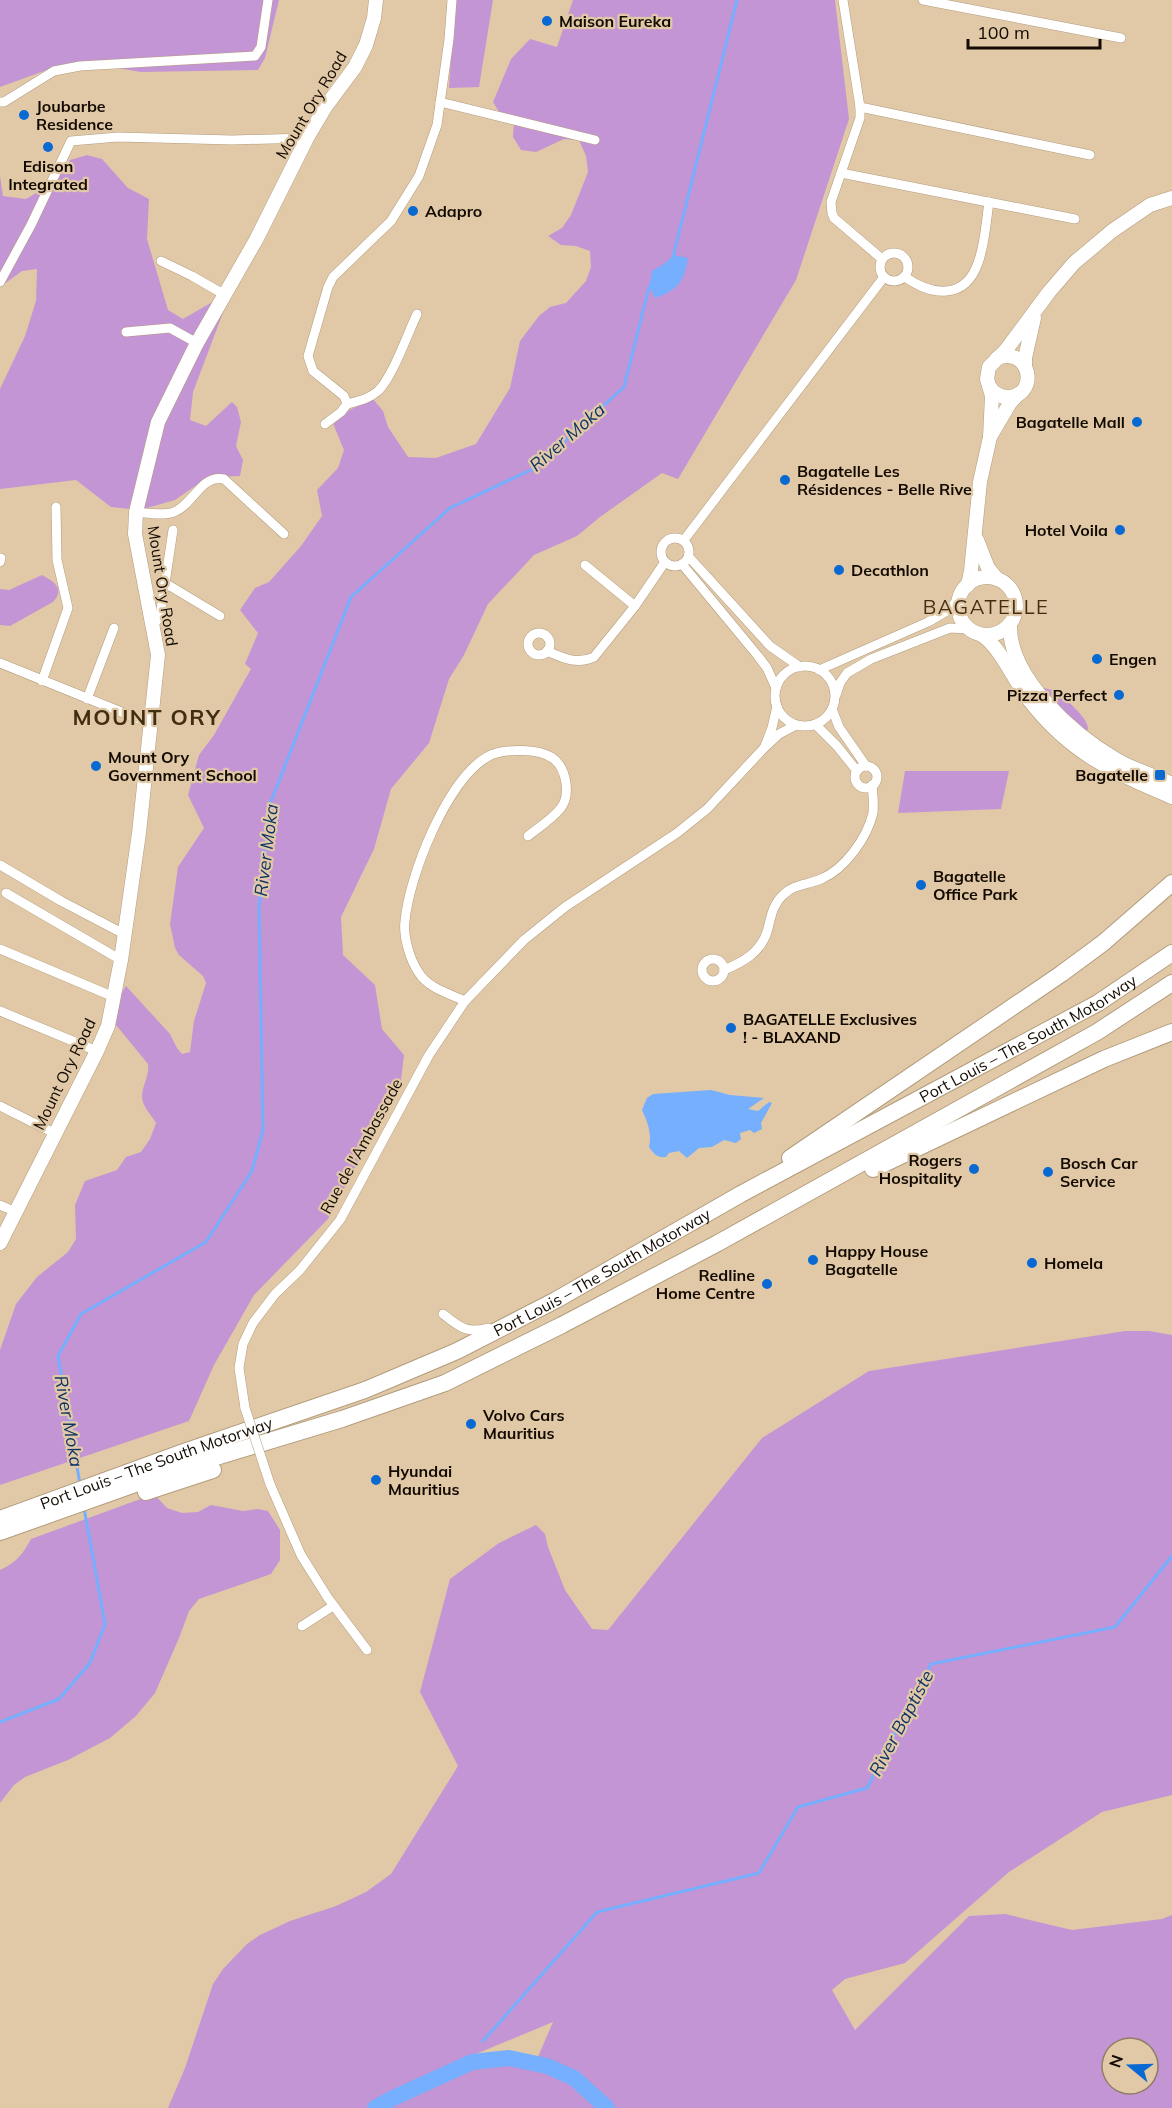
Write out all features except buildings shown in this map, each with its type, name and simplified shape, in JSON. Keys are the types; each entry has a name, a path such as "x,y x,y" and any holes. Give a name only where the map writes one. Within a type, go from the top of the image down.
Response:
{"highway":[{"path":"741,1194 1061,974 1146,908 1172,883"},
{"name":"Port Louis – The South Motorway","path":"3,1524 182,1461 327,1402 365,1390 457,1351 556,1300 741,1194 1098,1003 1172,953"},
{"name":"Port Louis – The South Motorway","path":"182,1461 342,1419 445,1383 718,1243 1097,1032 1172,982"},
{"path":"718,1243 1104,1059 1172,1032"},
{"path":"3,1524 182,1461"}],"main road":[{"name":"Mount Ory Road","path":"0,1244 97,1051 108,1026 114,997 139,833 158,655 135,534 136,512 158,422 197,343 256,240 307,138 326,106 355,67 366,45 374,18 376,0"},
{"path":"1172,198 1150,205 1112,231 1074,263 1006,350 988,367 987,379 992,396 990,437 980,482 971,571 968,585 959,599 960,615 969,629 992,642 1024,694 1040,714 1070,743 1102,766 1172,797"},
{"path":"990,437 1010,403 1027,382 1024,358 1036,310"},
{"path":"998,358 1004,356 1016,358 1025,366"},
{"path":"988,386 998,395 1005,397 1018,394"},
{"path":"974,529 988,568 997,579 1010,588 1016,602 1014,617 1010,624 997,634 982,635"},
{"path":"968,585 982,578 997,579"},
{"path":"1010,624 1012,648 1021,666 1052,709 1075,730 1118,760 1172,784"}],"street":[{"path":"0,102 4,102 54,71 80,66 255,56 261,47 268,0"},
{"path":"347,404 344,396 313,371 308,356 333,277 391,221 419,177 436,125 449,39 452,0"},
{"path":"843,0 860,118 831,202 832,213 840,223 882,259"},
{"path":"923,0 1121,38"},
{"path":"440,102 595,140"},
{"path":"860,107 1090,155"},
{"path":"0,282 31,225 71,141 118,137 231,140 307,138"},
{"path":"841,173 1075,219"},
{"path":"905,277 926,289 942,292 960,286 968,280 979,261 989,202"},
{"path":"894,253 903,256 908,263 908,273 897,282 884,278 880,269 882,259 894,253"},
{"path":"162,261 225,295"},
{"path":"684,540 884,278"},
{"path":"325,424 341,412 347,404 368,399 378,390 389,373 417,314"},
{"path":"126,332 170,328 197,343"},
{"path":"136,512 174,513 206,483 218,478 224,479 284,534"},
{"path":"42,681 68,609 57,561 56,507"},
{"path":"153,626 160,616 173,530"},
{"path":"675,537 684,540 689,548 686,561 673,566 665,562 661,553 666,540 675,537"},
{"path":"0,562 1,558"},
{"path":"686,561 770,646 800,667 819,670 928,622 959,599"},
{"path":"686,561 768,668 776,688"},
{"path":"548,651 573,661 594,657 635,606 665,562"},
{"path":"585,565 635,606"},
{"path":"165,583 220,616"},
{"path":"87,699 114,628"},
{"path":"800,667 785,674 776,688 775,697 781,715 796,725 805,726 826,717 840,682 856,667 950,628 969,629"},
{"path":"0,663 151,724"},
{"path":"819,670 831,681 838,727 861,769"},
{"path":"764,748 777,706"},
{"path":"724,970 744,962 759,948 770,917 783,894 797,885 821,879 837,868 857,849 867,831 873,811 872,786 877,773 872,768 861,769 814,724"},
{"name":"Rue de l'Ambassade","path":"367,1650 333,1606 301,1554 270,1484 245,1408 238,1368 243,1344 253,1323 275,1294 300,1270 340,1220 429,1055 465,1001 524,940 565,907 677,833 707,809 779,734 796,725"},
{"path":"465,1001 435,988 419,975 409,951 404,922 414,881 435,824 451,795 487,757 522,750 554,759 565,777 567,791 560,809 528,836"},
{"path":"861,769 856,778 859,784 866,787 872,786"},
{"path":"0,865 124,934"},
{"path":"6,892 121,960"},
{"path":"0,949 114,997"},
{"path":"0,1011 97,1051"},
{"path":"0,1106 54,1133"},
{"path":"0,1205 16,1212"},
{"path":"442,1314 460,1328 476,1332 556,1300"},
{"path":"302,1626 333,1606"}],"shaded area":[{"path":"0,0 279,0 265,58 258,70 141,72 81,62 58,66 0,87"},
{"path":"455,0 493,0 479,87 449,88"},
{"path":"573,0 835,0 849,119 796,280 678,479 662,473 577,536 534,555 488,604 464,655 449,679 429,743 391,789 374,849 341,917 343,955 375,985 382,1029 404,1055 401,1080 328,1219 254,1295 214,1365 189,1421 0,1485 0,1350 16,1304 37,1277 68,1252 76,1239 75,1205 85,1181 117,1170 126,1157 141,1152 150,1139 156,1123 145,1107 142,1097 148,1064 116,1025 118,1004 126,986 170,1034 182,1054 190,1052 194,1021 206,983 203,976 179,955 175,948 170,924 178,867 204,828 188,795 199,755 214,735 251,669 245,664 258,633 240,610 255,588 269,582 301,546 322,516 317,490 338,468 344,450 332,421 373,399 383,411 388,427 408,457 436,458 476,444 510,388 520,341 539,316 550,307 566,303 586,281 591,267 590,251 576,246 561,245 548,236 562,228 571,215 588,172 586,156 579,140 564,139 536,152 521,150 513,137 514,121 501,115 493,102 511,59 530,39 557,47"},
{"path":"87,155 102,159 128,188 149,199 147,239 168,310 183,319 221,297 227,302 193,392 190,420 206,426 232,402 237,407 241,422 236,446 243,460 240,476 208,477 175,500 140,510 111,507 76,480 0,489 0,389 25,336 36,301 37,269 22,271 0,287 0,176 3,196 26,199 56,181 70,160"},
{"path":"42,575 57,586 57,597 53,602 10,626 0,625 0,589 9,590"},
{"path":"1039,687 1054,691 1070,703 1085,720 1088,730 1080,729"},
{"path":"905,771 1009,771 1001,809 898,813"},
{"path":"1125,1331 1149,1331 1172,1335 1172,1795 1102,1812 1009,1872 905,1963 845,1979 832,1990 855,2030 969,1916 1005,1914 1072,1930 1162,1919 1172,1915 1172,2108 168,2108 185,2068 213,1984 223,1969 247,1944 260,1935 290,1921 336,1906 366,1892 391,1874 458,1766 420,1692 450,1579 499,1543 536,1525 545,1534 565,1590 592,1629 608,1630 762,1438 869,1371","holes":["553,2022 537,2059 512,2054 476,2054"]},
{"path":"154,1494 167,1508 182,1513 198,1512 211,1505 243,1511 258,1509 268,1511 280,1530 280,1560 271,1574 199,1599 189,1611 155,1693 136,1716 110,1738 68,1760 25,1777 14,1785 0,1803 0,1570 18,1558 31,1539"}],"water":[{"path":"674,255 688,258 682,279 669,292 655,298 649,287 652,271"},
{"path":"711,1090 730,1095 764,1098 748,1109 758,1111 769,1102 772,1103 761,1123 762,1129 754,1133 750,1130 740,1133 741,1139 736,1143 724,1140 712,1147 699,1148 687,1158 679,1151 669,1153 666,1157 654,1154 649,1147 649,1128 642,1110 647,1098 653,1094"}],"waterway":[{"name":"River Moka","path":"673,257 737,0"},
{"name":"River Moka","path":"80,1484 58,1356 81,1314 206,1242 252,1171 263,1130 259,906 270,804 351,597 450,508 535,468 624,387 649,287 652,285"},
{"name":"River Moka","path":"0,1722 59,1699 90,1663 105,1624 84,1508"},
{"name":"River Baptiste","path":"483,2041 597,1912 759,1873 798,1807 867,1788 931,1664 1115,1627 1172,1556"},
{"path":"375,2108 472,2062 509,2058 547,2066 574,2078 607,2108"}],"place":[{"name":"Maison Eureka","path":"547,21"},
{"name":"Joubarbe Residence","path":"24,115"},
{"name":"Edison Integrated","path":"48,147"},
{"name":"Adapro","path":"413,211"},
{"name":"Bagatelle Mall","path":"1137,422"},
{"name":"Bagatelle Les Résidences - Belle Rive","path":"785,480"},
{"name":"Hotel Voila","path":"1120,530"},
{"name":"Decathlon","path":"839,570"},
{"name":"Engen","path":"1097,659"},
{"name":"Pizza Perfect","path":"1119,695"},
{"name":"Mount Ory Government School","path":"96,766"},
{"name":"Bagatelle","path":"1160,775"},
{"name":"Bagatelle Office Park","path":"921,885"},
{"name":"BAGATELLE Exclusives ! - BLAXAND","path":"731,1028"},
{"name":"Rogers Hospitality","path":"974,1169"},
{"name":"Bosch Car Service","path":"1048,1172"},
{"name":"Happy House Bagatelle","path":"813,1260"},
{"name":"Homela","path":"1032,1263"},
{"name":"Redline Home Centre","path":"767,1284"},
{"name":"Volvo Cars Mauritius","path":"471,1424"},
{"name":"Hyundai Mauritius","path":"376,1480"}],"district":[{"name":"BAGATELLE","path":"986,606"},
{"name":"MOUNT ORY","path":"147,717"}]}
